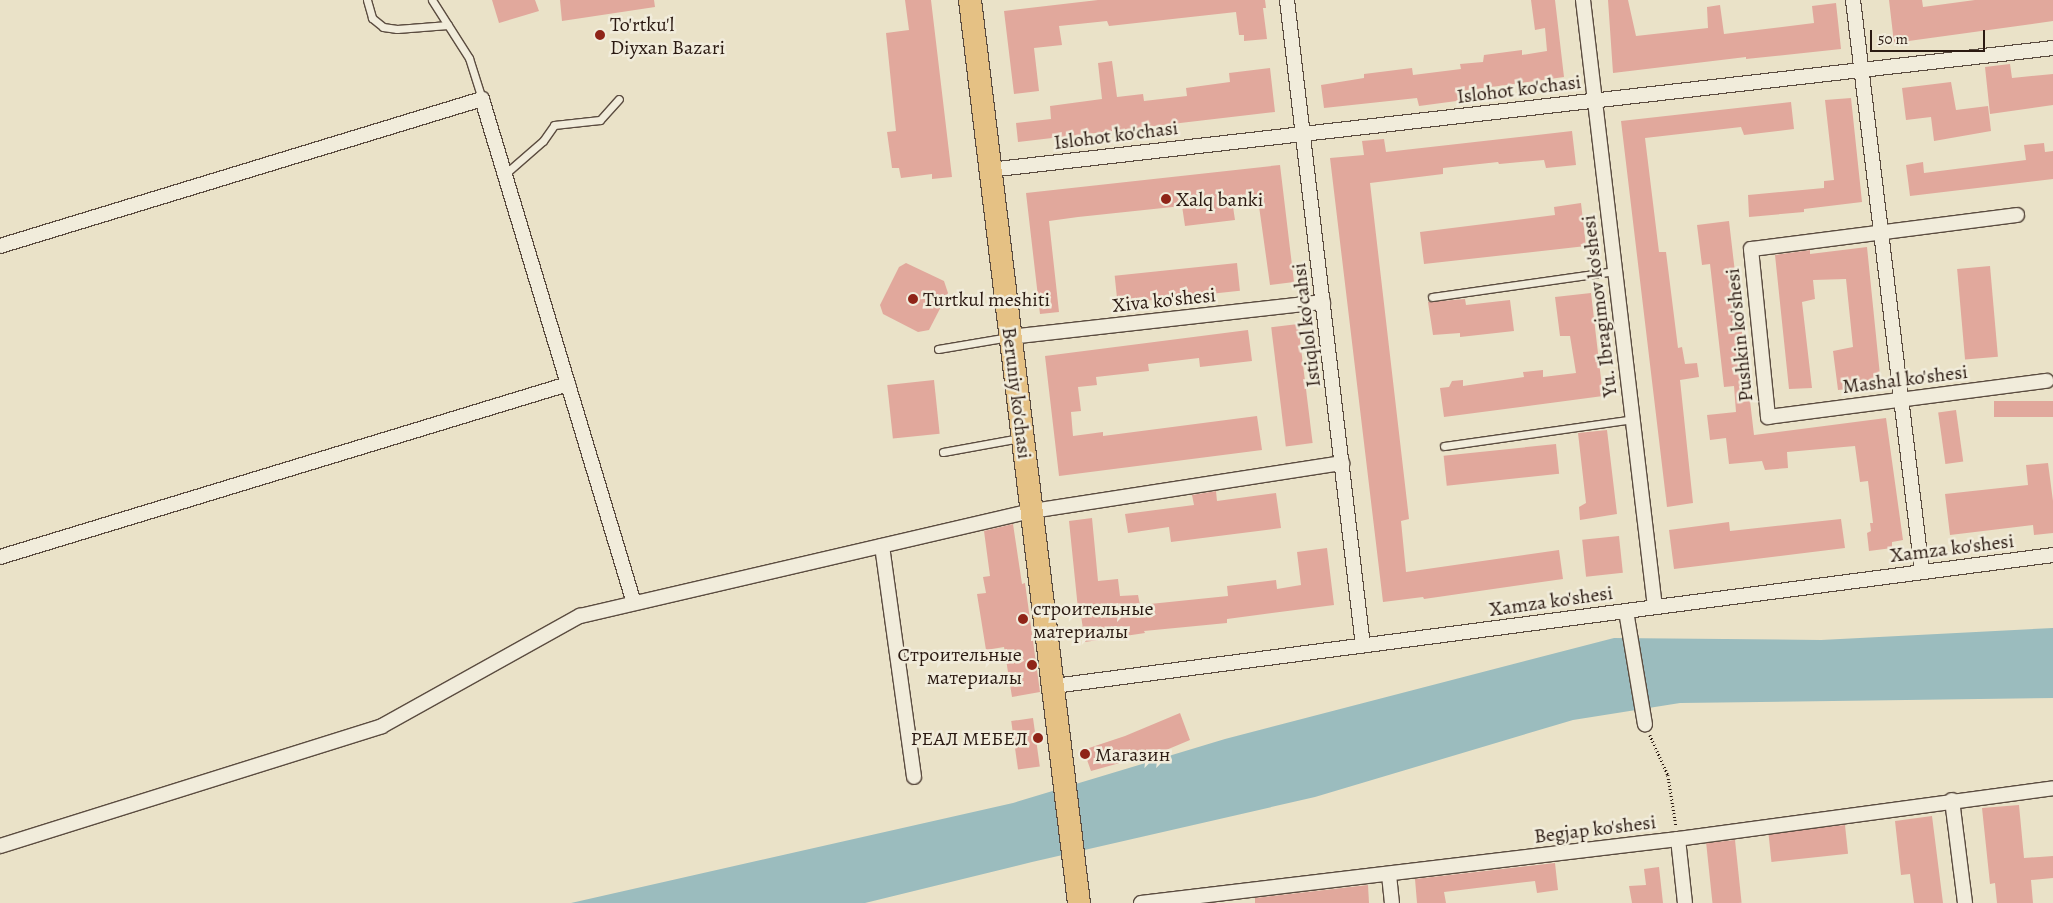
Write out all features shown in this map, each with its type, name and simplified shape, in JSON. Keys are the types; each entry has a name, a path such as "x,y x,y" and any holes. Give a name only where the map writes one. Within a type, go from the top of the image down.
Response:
{"main road":[{"name":"Beruniy ko'chasi","path":"970,0 989,170 1063,756 1079,903"}],"street":[{"name":"Istiqlol ko'cahsi","path":"1287,0 1363,646"},
{"name":"Yu. Ibragimov ko'shesi","path":"1584,0 1655,607"},
{"path":"1853,0 1922,572"},
{"name":"Islohot ko'chasi","path":"989,170 2053,48"},
{"path":"0,246 482,99 634,604"},
{"path":"1880,231 2017,215"},
{"name":"Pushkin ko'shesi","path":"1768,417 1751,249 1880,231"},
{"name":"Xiva ko'shesi","path":"1010,337 1323,302"},
{"name":"Mashal ko'shesi","path":"1768,417 2047,381"},
{"path":"0,557 568,384"},
{"path":"0,846 382,726 580,616 1032,511 1342,463"},
{"path":"882,546 914,777"},
{"name":"Xamza ko'shesi","path":"1054,686 2053,555"},
{"path":"1626,611 1645,724"},
{"name":"Begjap ko'shesi","path":"1141,903 1389,875 1678,839 1952,800 2053,788"},
{"path":"1952,800 1965,903"},
{"path":"1678,839 1685,903"},
{"path":"1389,875 1392,903"}],"lane":[{"path":"367,0 372,18 383,27 397,29 448,25"},
{"path":"432,0 469,58 482,99"},
{"path":"504,175 544,141 554,126 600,120 619,100"},
{"path":"1432,297 1615,271"},
{"path":"938,349 1010,337"},
{"path":"1444,446 1633,419"},
{"path":"943,452 1023,438"}],"path":[{"path":"1645,724 1668,775 1678,839"}],"water":[{"path":"2053,628 2053,698 1680,703 1573,720 1315,797 1032,862 865,903 571,903 1013,803 1225,739 1614,638 1821,640"}],"building":[{"path":"492,0 535,0 539,11 499,23"},
{"path":"560,0 654,0 655,7 562,21"},
{"path":"905,0 931,0 952,177 932,179 932,174 901,178 899,168 892,168 887,132 896,131 886,33 909,30"},
{"path":"1098,0 1265,0 1266,8 1263,8 1267,39 1244,41 1244,35 1239,35 1236,12 1109,26 1107,21 1059,26 1062,45 1034,48 1039,91 1014,94 1004,11"},
{"path":"1531,0 1555,0 1564,77 1462,91 1464,100 1419,106 1417,98 1324,108 1321,85 1364,78 1364,74 1412,68 1413,75 1461,69 1460,64 1483,62 1484,55 1522,50 1522,55 1547,51 1545,28 1535,30"},
{"path":"1608,0 1628,0 1636,36 1708,28 1707,7 1720,5 1724,34 1814,23 1812,6 1836,3 1841,49 1746,59 1746,57 1613,73"},
{"path":"1889,0 1922,0 1923,7 1975,0 2053,0 2053,21 1894,43"},
{"path":"1112,61 1117,97 1143,94 1144,101 1187,96 1186,88 1230,82 1229,73 1270,68 1275,112 1018,142 1016,123 1051,119 1050,106 1102,99 1098,63"},
{"path":"2010,64 2012,78 2053,74 2053,105 1990,114 1985,67"},
{"path":"1951,82 1956,110 1988,106 1991,131 1934,141 1931,117 1906,120 1902,88"},
{"path":"1851,98 1862,202 1804,209 1804,212 1749,217 1748,195 1824,188 1824,181 1834,180 1825,100"},
{"path":"1791,102 1794,129 1744,135 1741,127 1645,138 1659,252 1666,252 1678,348 1682,347 1685,364 1697,363 1699,377 1680,380 1693,503 1667,507 1621,121"},
{"path":"1572,131 1576,165 1546,168 1544,160 1499,164 1498,162 1443,168 1443,174 1370,183 1409,519 1401,521 1406,572 1559,550 1563,579 1424,599 1423,597 1383,602 1330,158 1364,155 1362,141 1384,139 1386,152"},
{"path":"2044,143 2045,152 2053,151 2053,179 1910,196 1906,165 1923,162 1924,173 2026,160 2024,145"},
{"path":"1280,165 1294,282 1270,285 1258,199 1232,200 1235,220 1185,226 1182,206 1078,217 1049,221 1059,312 1040,314 1026,193"},
{"path":"1581,203 1586,246 1424,264 1420,232 1555,215 1554,207"},
{"path":"1729,221 1754,435 1886,418 1903,540 1892,542 1892,548 1869,551 1867,533 1871,531 1870,523 1873,523 1868,481 1860,482 1855,446 1787,452 1788,468 1765,470 1762,461 1729,464 1726,438 1710,440 1707,415 1736,412 1734,386 1724,387 1710,264 1702,265 1697,225"},
{"path":"1867,247 1881,385 1838,390 1833,351 1853,347 1846,279 1813,280 1815,299 1802,302 1812,388 1789,389 1775,255 1810,250 1810,254"},
{"path":"906,263 944,281 948,293 929,330 918,332 883,314 880,305 899,267"},
{"path":"1237,263 1240,291 1118,304 1115,276"},
{"path":"1990,266 1998,357 1965,360 1957,269"},
{"path":"1591,293 1603,396 1444,417 1440,388 1449,387 1452,381 1463,380 1463,386 1524,377 1523,372 1543,370 1543,377 1576,373 1570,336 1560,336 1555,297"},
{"path":"1465,299 1466,305 1510,300 1514,331 1460,337 1460,333 1433,335 1428,302"},
{"path":"1298,324 1313,443 1286,446 1271,327"},
{"path":"1248,330 1252,361 1200,367 1199,358 1148,364 1149,371 1096,377 1097,385 1078,387 1081,411 1071,412 1073,436 1103,432 1103,436 1257,416 1262,450 1059,476 1045,356"},
{"path":"934,380 940,434 893,439 887,385"},
{"path":"1994,401 2053,401 2053,417 1994,417"},
{"path":"1956,410 1963,461 1945,464 1938,413"},
{"path":"1607,430 1617,514 1580,520 1579,507 1586,503 1578,433"},
{"path":"1556,444 1559,474 1447,486 1444,456"},
{"path":"2048,463 2053,501 2053,533 2034,535 2033,525 1950,535 1945,494 2028,485 2026,465"},
{"path":"1216,491 1217,501 1276,493 1281,528 1171,542 1169,527 1128,533 1125,514 1194,505 1192,495"},
{"path":"1092,518 1098,581 1118,579 1120,596 1138,595 1140,605 1228,596 1227,586 1276,580 1277,589 1301,585 1297,552 1327,548 1334,605 1227,619 1227,623 1144,631 1145,633 1085,642 1080,609 1078,609 1069,521"},
{"path":"1841,519 1845,548 1674,569 1669,530 1729,522 1730,531"},
{"path":"1013,524 1022,584 1025,583 1040,692 1012,697 1004,647 986,650 977,594 986,593 983,577 990,576 984,531"},
{"path":"1619,536 1623,573 1586,577 1582,540"},
{"path":"1180,713 1190,740 1135,763 1134,759 1091,771 1086,757 1089,748 1125,736"},
{"path":"1033,718 1040,767 1018,770 1011,721"},
{"path":"2019,805 2024,858 2053,856 2053,878 2031,880 2033,903 1997,903 1995,883 1990,884 1982,808"},
{"path":"1932,816 1943,903 1914,903 1910,874 1901,875 1895,821"},
{"path":"1845,825 1848,854 1771,862 1768,833"},
{"path":"1735,840 1742,903 1712,903 1706,843"},
{"path":"1555,863 1558,890 1537,893 1535,881 1444,892 1446,903 1417,903 1415,879"},
{"path":"1659,867 1663,903 1632,903 1629,886 1646,885 1644,869"},
{"path":"1368,885 1369,903 1255,903 1255,898"}],"place":[{"name":"To'rtku'l Diyxan Bazari","path":"600,35"},
{"name":"Xalq banki","path":"1166,199"},
{"name":"Turtkul meshiti","path":"913,299"},
{"name":"строительные материалы","path":"1023,619"},
{"name":"Строительные материалы","path":"1032,665"},
{"name":"РЕАЛ МЕБЕЛ","path":"1038,738"},
{"name":"Магазин","path":"1085,754"}]}
